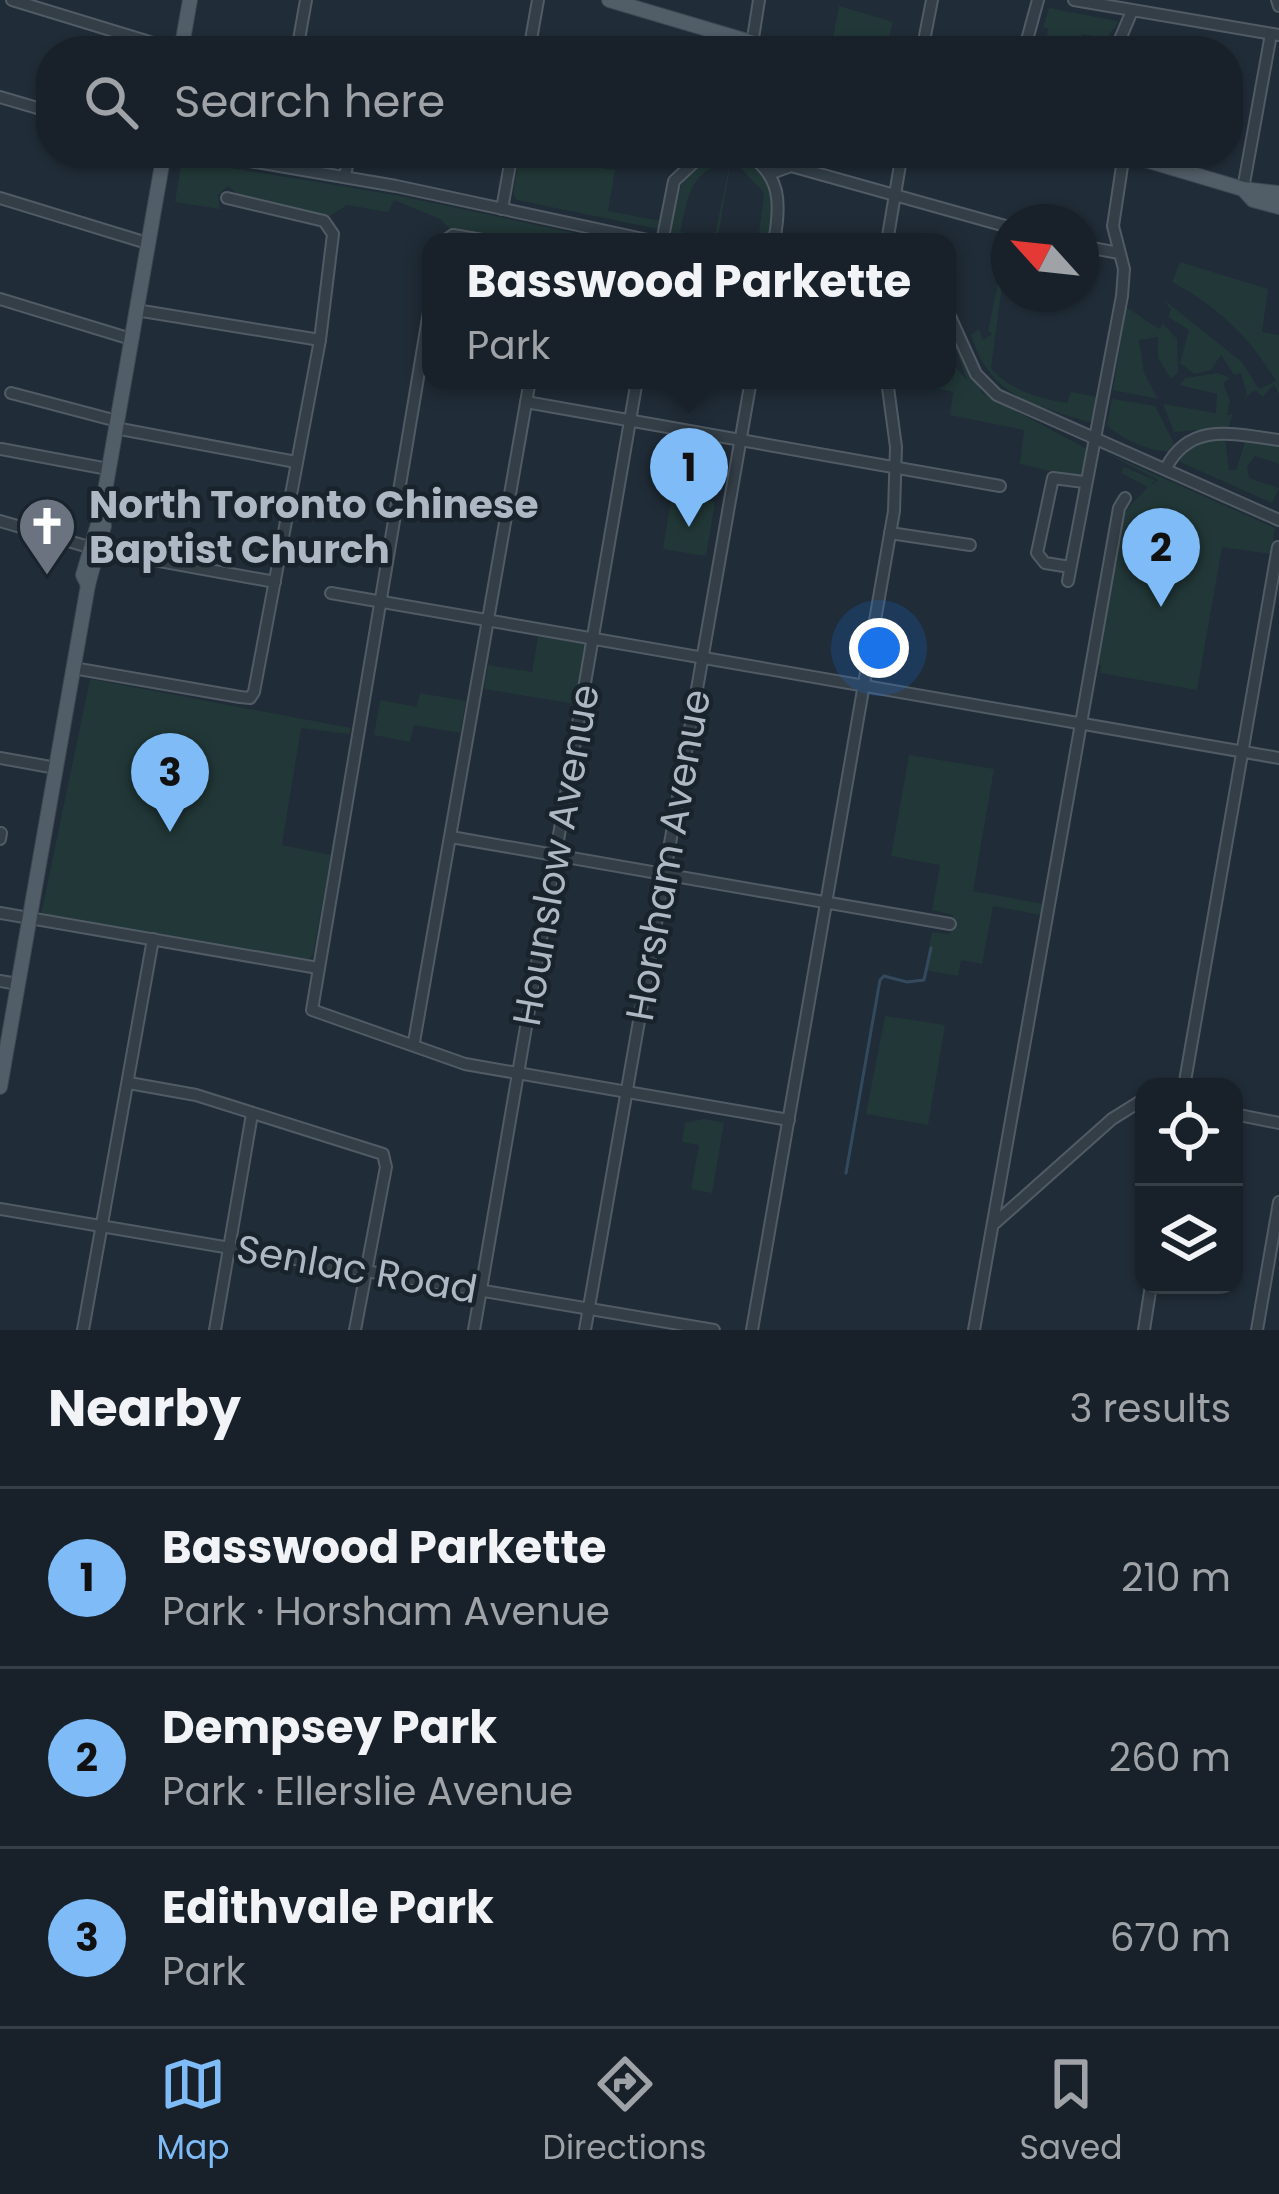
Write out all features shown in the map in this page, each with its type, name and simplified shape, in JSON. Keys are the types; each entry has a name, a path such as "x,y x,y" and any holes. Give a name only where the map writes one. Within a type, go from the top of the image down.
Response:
{"main road":[{"path":"183,36 190,0"},
{"path":"609,0 719,36"},
{"path":"0,1087 161,168"},
{"path":"1173,168 1244,189 1279,193"},
{"path":"1244,189 1253,200 1279,207"}],"street":[{"path":"12,0 131,36"},
{"path":"299,36 305,0"},
{"path":"532,36 538,0"},
{"path":"754,36 759,0"},
{"path":"925,36 932,0"},
{"path":"1028,36 1038,0"},
{"path":"1075,0 1275,34 1244,189"},
{"path":"1121,36 1132,10"},
{"path":"0,97 36,108"},
{"path":"292,168 618,233"},
{"path":"345,177 346,168"},
{"path":"502,208 509,168"},
{"path":"662,233 674,181 688,168"},
{"path":"763,168 770,174 779,203 775,233"},
{"path":"770,174 786,168"},
{"path":"798,168 991,222"},
{"path":"888,233 899,168"},
{"path":"1068,581 1123,291 1113,226 1121,168"},
{"path":"0,198 147,243"},
{"path":"74,668 250,698 320,340 333,234 324,221 227,198"},
{"path":"1099,250 1119,254"},
{"path":"0,298 131,339"},
{"path":"136,310 320,340"},
{"path":"956,328 986,386 1279,520"},
{"path":"422,356 312,1010 414,1042 465,1064 789,1120"},
{"path":"414,1042 528,389"},
{"name":"Hounslow Avenue","path":"474,1330 636,389"},
{"name":"Horsham Avenue","path":"585,1330 750,389"},
{"path":"752,1330 890,533 897,467 888,389"},
{"path":"11,393 116,425 296,462"},
{"path":"526,402 1000,486"},
{"path":"1166,468 1179,446 1194,436 1226,433 1279,440"},
{"path":"1,449 108,469"},
{"path":"1070,567 1045,562 1037,554 1053,478 1084,482"},
{"path":"974,1330 1119,508 1125,498"},
{"path":"0,521 94,549 275,582"},
{"path":"890,533 970,545"},
{"path":"1186,1078 1278,547"},
{"path":"332,592 1279,758"},
{"path":"0,758 56,768"},
{"path":"451,837 950,924"},
{"path":"0,913 317,968"},
{"path":"83,1330 153,939"},
{"path":"0,981 18,984"},
{"path":"129,1083 196,1095 382,1154 386,1167 355,1330"},
{"path":"993,1225 1112,1119 1135,1105"},
{"path":"215,1330 252,1114"},
{"path":"1243,1116 1279,1123"},
{"path":"1256,1330 1279,1202"},
{"name":"Senlac Road","path":"0,1209 714,1330"},
{"path":"1144,1330 1150,1294"}],"green space":[{"path":"839,6 893,22 889,36 833,36"},
{"path":"1049,8 1118,23 1108,36 1047,36 1048,29 1043,27"},
{"path":"181,168 231,168 395,195 574,233 452,231 440,219 394,200 388,212 347,205 328,217 246,202 228,186 218,195 220,209 175,202"},
{"path":"517,168 615,170 608,211 661,221 658,229 517,200 513,194"},
{"path":"712,168 696,181 688,198 680,232 685,233 669,232 679,192 691,170"},
{"path":"729,168 730,168 719,233"},
{"path":"741,168 754,168 771,187 770,233 759,233 764,193"},
{"path":"1180,262 1268,289 1262,332 1279,335 1279,394 1274,384 1263,397 1255,390 1243,399 1247,394 1241,373 1234,375 1221,355 1211,370 1194,374 1180,363 1189,330 1168,317 1171,310 1164,300 1242,362 1259,389 1276,381 1231,324 1172,282"},
{"path":"1126,307 1159,329 1163,324 1177,339 1178,372 1171,379 1158,358 1158,337 1139,340 1144,373 1158,399 1113,390"},
{"path":"992,312 998,312 991,368 998,375 1046,399 1067,403 1071,392 1098,397 1094,419 1088,422 1048,409 1001,385 979,356 971,335 979,329 983,340 992,334 988,330"},
{"path":"956,343 982,393 1087,449 1080,478 1020,464 1024,430 950,415 953,392 940,389 956,389 956,368 967,380"},
{"path":"1218,373 1230,378 1223,383 1230,400 1227,415 1233,414 1228,428 1174,432 1163,404 1216,413 1217,394 1179,385 1185,378"},
{"path":"1112,399 1155,406 1174,443 1169,451 1137,444 1107,425"},
{"path":"1225,437 1229,470 1236,470 1246,439 1279,446 1279,464 1255,456 1247,466 1249,478 1279,488 1272,503 1180,462 1180,455 1197,441"},
{"path":"1102,451 1275,528 1271,554 1222,547 1197,690 1100,673 1101,665 1096,664 1114,564 1119,564 1114,561 1123,513 1148,487 1121,473 1124,467 1155,480 1150,486 1158,480"},
{"path":"672,495 715,502 706,556 663,549"},
{"path":"538,636 586,644 576,704 484,689 488,665 532,672"},
{"path":"90,679 351,728 349,734 301,728 282,845 331,855 313,955 305,962 41,915"},
{"path":"420,693 466,701 460,733 414,725 410,742 374,735 380,700 417,707"},
{"path":"909,755 994,769 973,891 1043,904 1041,915 993,906 982,964 961,960 958,976 925,970 932,932 949,934 955,925 953,915 932,910 940,865 891,856"},
{"path":"885,1016 945,1025 928,1125 866,1114"},
{"path":"704,1119 724,1123 712,1193 691,1189 699,1145 682,1142 685,1123"}],"waterway":[{"path":"846,1173 880,980 884,976 907,982 924,980 931,948"}],"place":[{"name":"Basswood Parkette","path":"689,527"},
{"name":"North Toronto Chinese Baptist Church","path":"47,577"},
{"name":"Dempsey Park","path":"1161,607"},
{"name":"Edithvale Park","path":"170,832"}]}
